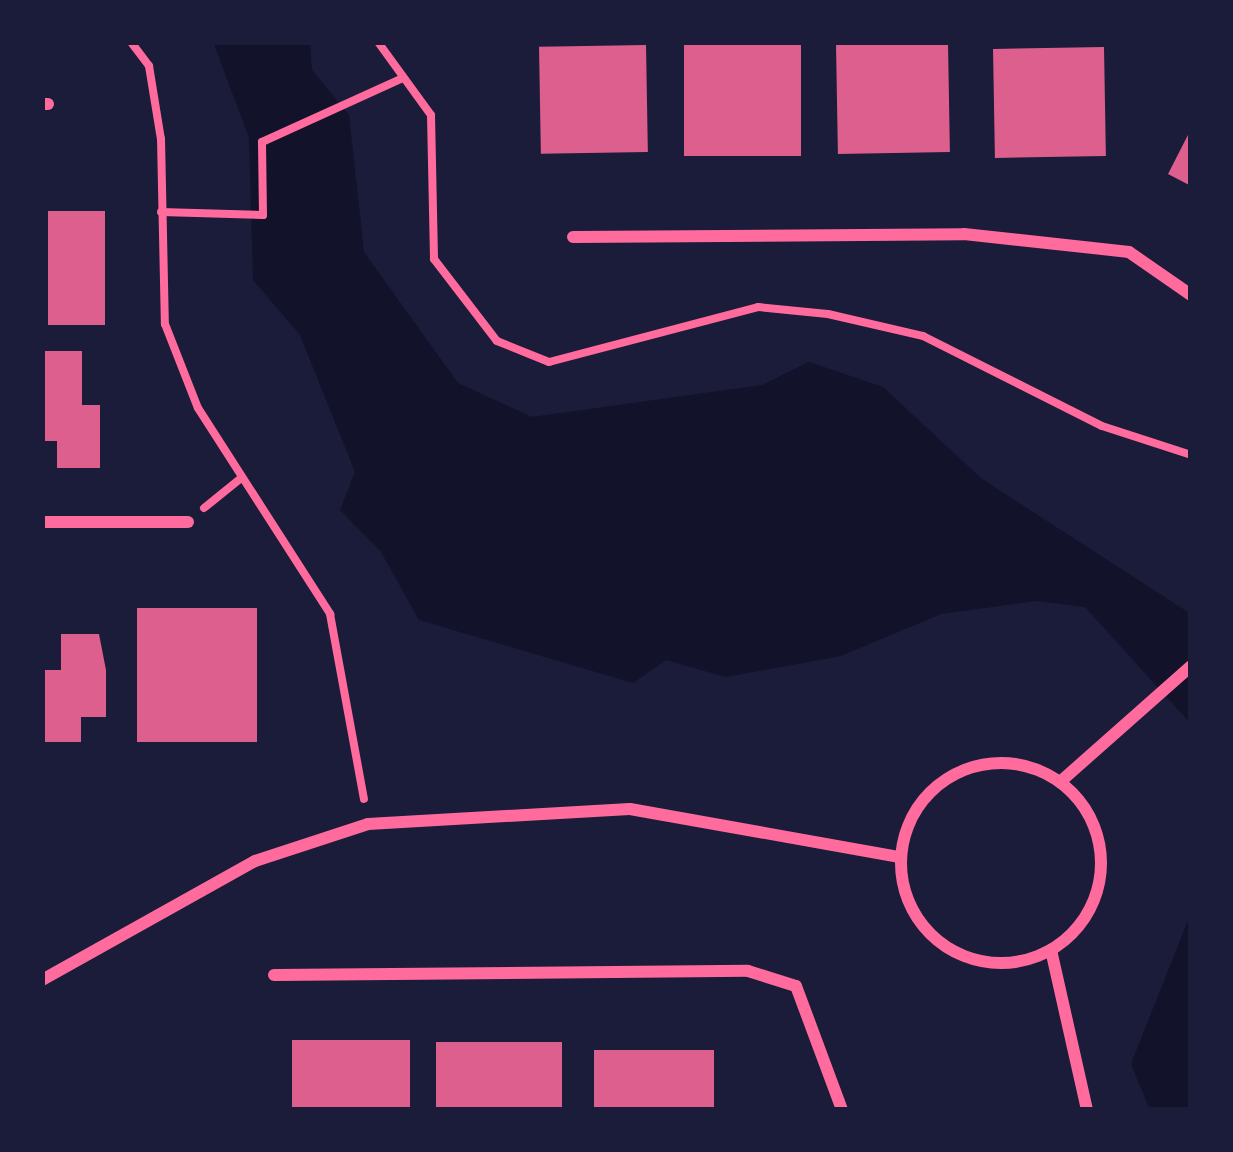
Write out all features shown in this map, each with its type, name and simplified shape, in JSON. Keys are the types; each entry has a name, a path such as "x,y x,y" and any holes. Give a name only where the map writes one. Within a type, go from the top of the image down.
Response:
{"street":[{"path":"573,237 964,234 1130,252 1191,296"},
{"path":"42,522 188,522"},
{"path":"1060,782 1138,718 1191,666"},
{"path":"1010,765 1060,782 1084,805 1102,868 1078,929 1051,950 991,963 948,947 915,916 900,856 919,807 958,773 1010,765"},
{"path":"42,980 255,861 368,824 630,809 900,856"},
{"path":"1051,950 1087,1110"},
{"path":"274,975 748,971 796,986 842,1110"}],"path":[{"path":"131,42 149,66 165,324 240,478 330,614 368,824"},
{"path":"378,42 431,115 434,259 497,341 549,362 666,323 758,308 828,314 923,336 1102,426 1191,455"},
{"path":"161,212 263,214 262,142 403,78"},
{"path":"188,522 240,478"}],"shaded area":[{"path":"213,42 310,42 312,70 349,115 364,252 458,383 532,417 762,385 809,362 883,387 982,479 1191,614 1191,724 1085,607 1037,601 941,614 841,656 726,677 666,660 633,683 419,620 381,552 340,510 355,472 300,335 253,280 249,138"},
{"path":"1191,913 1191,1110 1150,1110 1131,1064"}],"building":[{"path":"948,43 950,152 838,154 836,45"},
{"path":"684,44 801,44 801,156 684,156"},
{"path":"646,45 648,152 541,154 539,47"},
{"path":"1104,47 1106,156 995,158 993,49"},
{"path":"1191,129 1191,186 1168,174"},
{"path":"48,211 105,211 105,325 48,325"},
{"path":"42,351 82,351 82,405 100,405 100,468 57,468 57,441 42,441"},
{"path":"137,608 257,608 257,742 137,742"},
{"path":"61,634 99,634 106,670 106,717 81,717 81,742 42,742 42,670 61,670"},
{"path":"292,1040 410,1040 410,1110 292,1110"},
{"path":"436,1042 562,1042 562,1110 436,1110"},
{"path":"594,1050 714,1050 714,1110 594,1110"}]}
